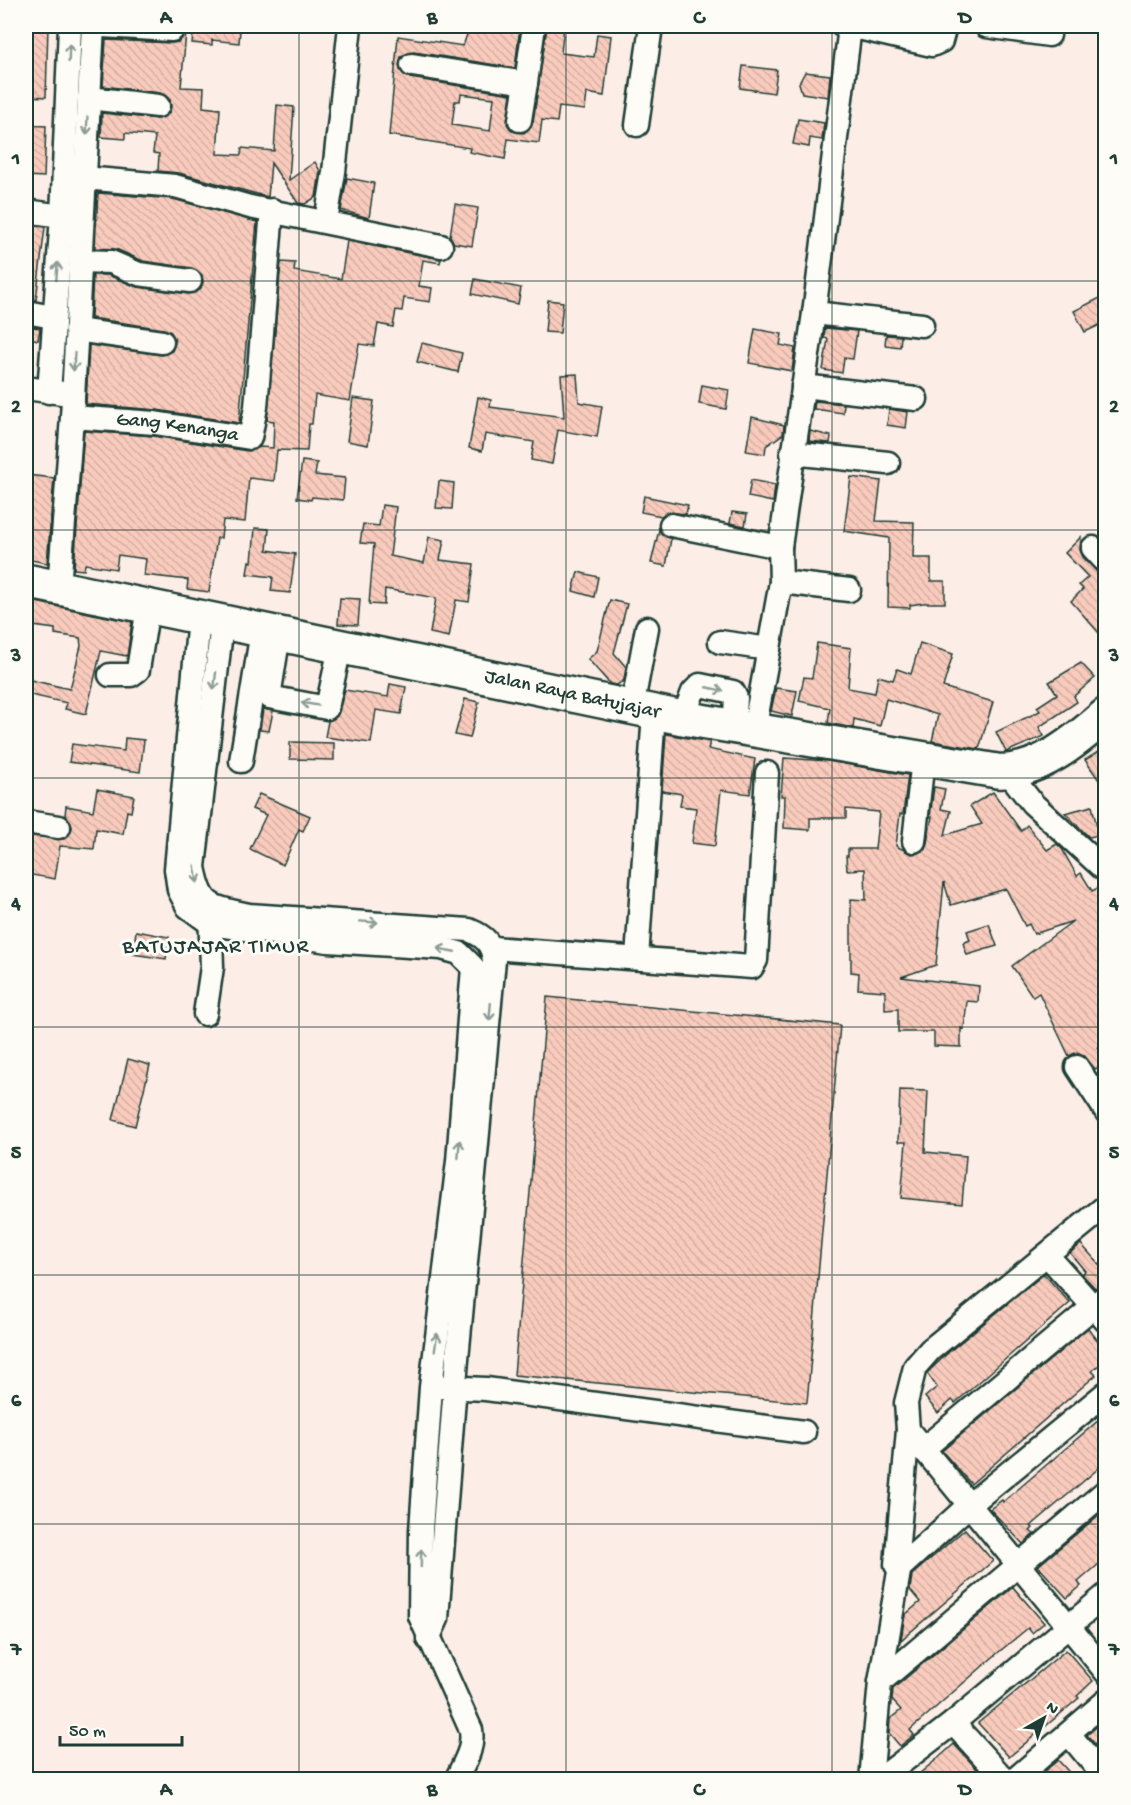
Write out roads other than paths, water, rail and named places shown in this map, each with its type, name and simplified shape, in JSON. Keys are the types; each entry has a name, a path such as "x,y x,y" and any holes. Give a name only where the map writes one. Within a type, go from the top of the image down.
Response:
{"highway":[{"name":"Jalan Raya Batujajar","path":"26,581 656,713 1002,772 1038,763 1084,734 1106,715"}],"street":[{"path":"48,392 62,216 70,26"},
{"path":"59,588 72,417 93,26"},
{"path":"102,26 172,30"},
{"path":"326,221 334,172 350,26"},
{"path":"520,120 534,26"},
{"path":"637,125 651,26"},
{"path":"744,729 769,649 781,582 780,547 814,313 848,26 932,45 941,41 945,26"},
{"path":"986,26 1049,35"},
{"path":"412,65 526,83"},
{"path":"89,98 158,106"},
{"path":"84,178 175,186 272,210 441,246"},
{"name":"Gang Kenanga","path":"72,417 200,429 248,440 252,436 272,210"},
{"path":"26,211 62,216"},
{"path":"80,261 111,262 139,274 190,281"},
{"path":"26,312 53,317"},
{"path":"814,313 922,325"},
{"path":"76,330 162,342"},
{"path":"802,386 916,399"},
{"path":"26,388 73,393"},
{"path":"792,453 888,463"},
{"path":"671,525 780,547"},
{"path":"781,582 849,590"},
{"path":"110,675 131,675 138,670 148,607"},
{"path":"210,620 176,869 179,890 188,907 328,941 441,948 459,953 473,967 458,1161 431,1387 421,1530 420,1616 428,1639 471,1730 471,1749 456,1779"},
{"path":"637,958 656,713 647,628"},
{"path":"270,633 269,697 327,708 340,647"},
{"path":"241,761 270,633"},
{"path":"720,642 769,649"},
{"path":"914,841 934,761"},
{"path":"1002,772 1106,871"},
{"path":"210,913 217,908 249,915 469,930 477,933 492,948 752,967 756,960 767,773"},
{"path":"26,822 59,827"},
{"path":"205,1014 212,967 210,913"},
{"path":"428,1639 437,1619 490,1004 492,948"},
{"path":"1077,1067 1105,1107"},
{"path":"900,1566 895,1562 908,1430 906,1403 915,1367 930,1350 1106,1206"},
{"path":"922,1450 1101,1308 1047,1256"},
{"path":"431,1387 486,1389 804,1432"},
{"path":"870,1779 880,1682 900,1566 968,1506 1106,1393"},
{"path":"908,1430 922,1450 1020,1564 1106,1672"},
{"path":"880,1682 1106,1491"},
{"path":"879,1779 953,1723 1106,1595"},
{"path":"1014,1779 1106,1701"},
{"path":"953,1723 1005,1779"},
{"path":"1069,1734 1106,1779"}],"district":[{"name":"BATUJAJAR TIMUR","path":"216,948"}]}
